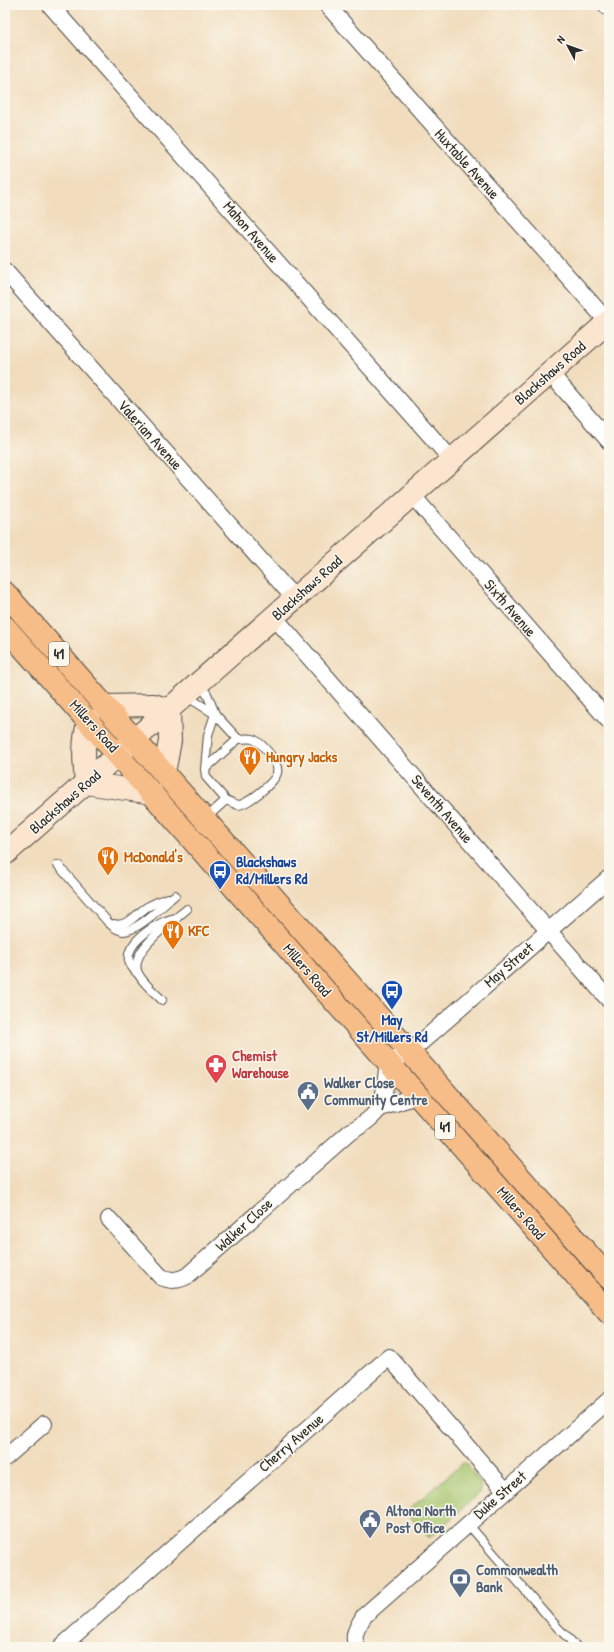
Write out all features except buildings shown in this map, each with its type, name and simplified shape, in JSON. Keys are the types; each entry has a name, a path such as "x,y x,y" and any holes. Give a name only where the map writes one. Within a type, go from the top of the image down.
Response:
{"main road":[{"name":"Blackshaws Road","path":"5,854 169,711 608,321"},
{"name":"Millers Road","path":"5,593 96,713 119,755 416,1096 609,1313"},
{"name":"Millers Road","path":"5,627 96,713 135,740 609,1278"},
{"path":"152,794 86,783 84,753 85,734 96,713 154,705 169,711 170,741 164,773"}],"street":[{"name":"Mahon Avenue","path":"50,5 452,460"},
{"name":"Huxtable Avenue","path":"327,5 608,321"},
{"path":"606,5 609,8"},
{"name":"Valerian Avenue","path":"5,271 295,598"},
{"path":"550,373 609,441"},
{"name":"Sixth Avenue","path":"412,495 609,721"},
{"name":"Seventh Avenue","path":"274,617 609,1000"},
{"name":"May Street","path":"393,1068 609,878"},
{"path":"381,1108 393,1068"},
{"name":"Walker Close","path":"109,1219 161,1278 170,1281 179,1280 187,1276 350,1132 374,1116 381,1108 416,1096"},
{"name":"Cherry Avenue","path":"61,1647 389,1357 505,1490"},
{"name":"Duke Street","path":"357,1647 355,1642 356,1628 364,1616 505,1490 609,1400"},
{"path":"5,1458 44,1424"}],"lane":[{"path":"205,770 238,739 252,739 258,742 276,763 277,773 272,781 243,805 231,804 226,800 206,777 205,770 208,735 215,714 207,694 193,689 194,702 215,714 238,739"},
{"path":"205,819 226,800"},
{"path":"58,865 107,921 114,928 124,931 133,928 175,895"},
{"path":"162,1000 138,975 136,963 141,951 187,909"},
{"path":"468,1524 558,1628 577,1647"}],"green space":[{"path":"464,1462 481,1483 479,1494 429,1538 406,1512"}],"place":[{"name":"Hungry Jacks","path":"250,776"},
{"name":"McDonald's","path":"108,876"},
{"name":"Blackshaws Rd/Millers Rd","path":"220,890"},
{"name":"KFC","path":"173,950"},
{"name":"May St/Millers Rd","path":"392,1010"},
{"name":"Chemist Warehouse","path":"216,1084"},
{"name":"Walker Close Community Centre","path":"308,1112"},
{"name":"Altona North Post Office","path":"370,1540"},
{"name":"Commonwealth Bank","path":"460,1598"}]}
